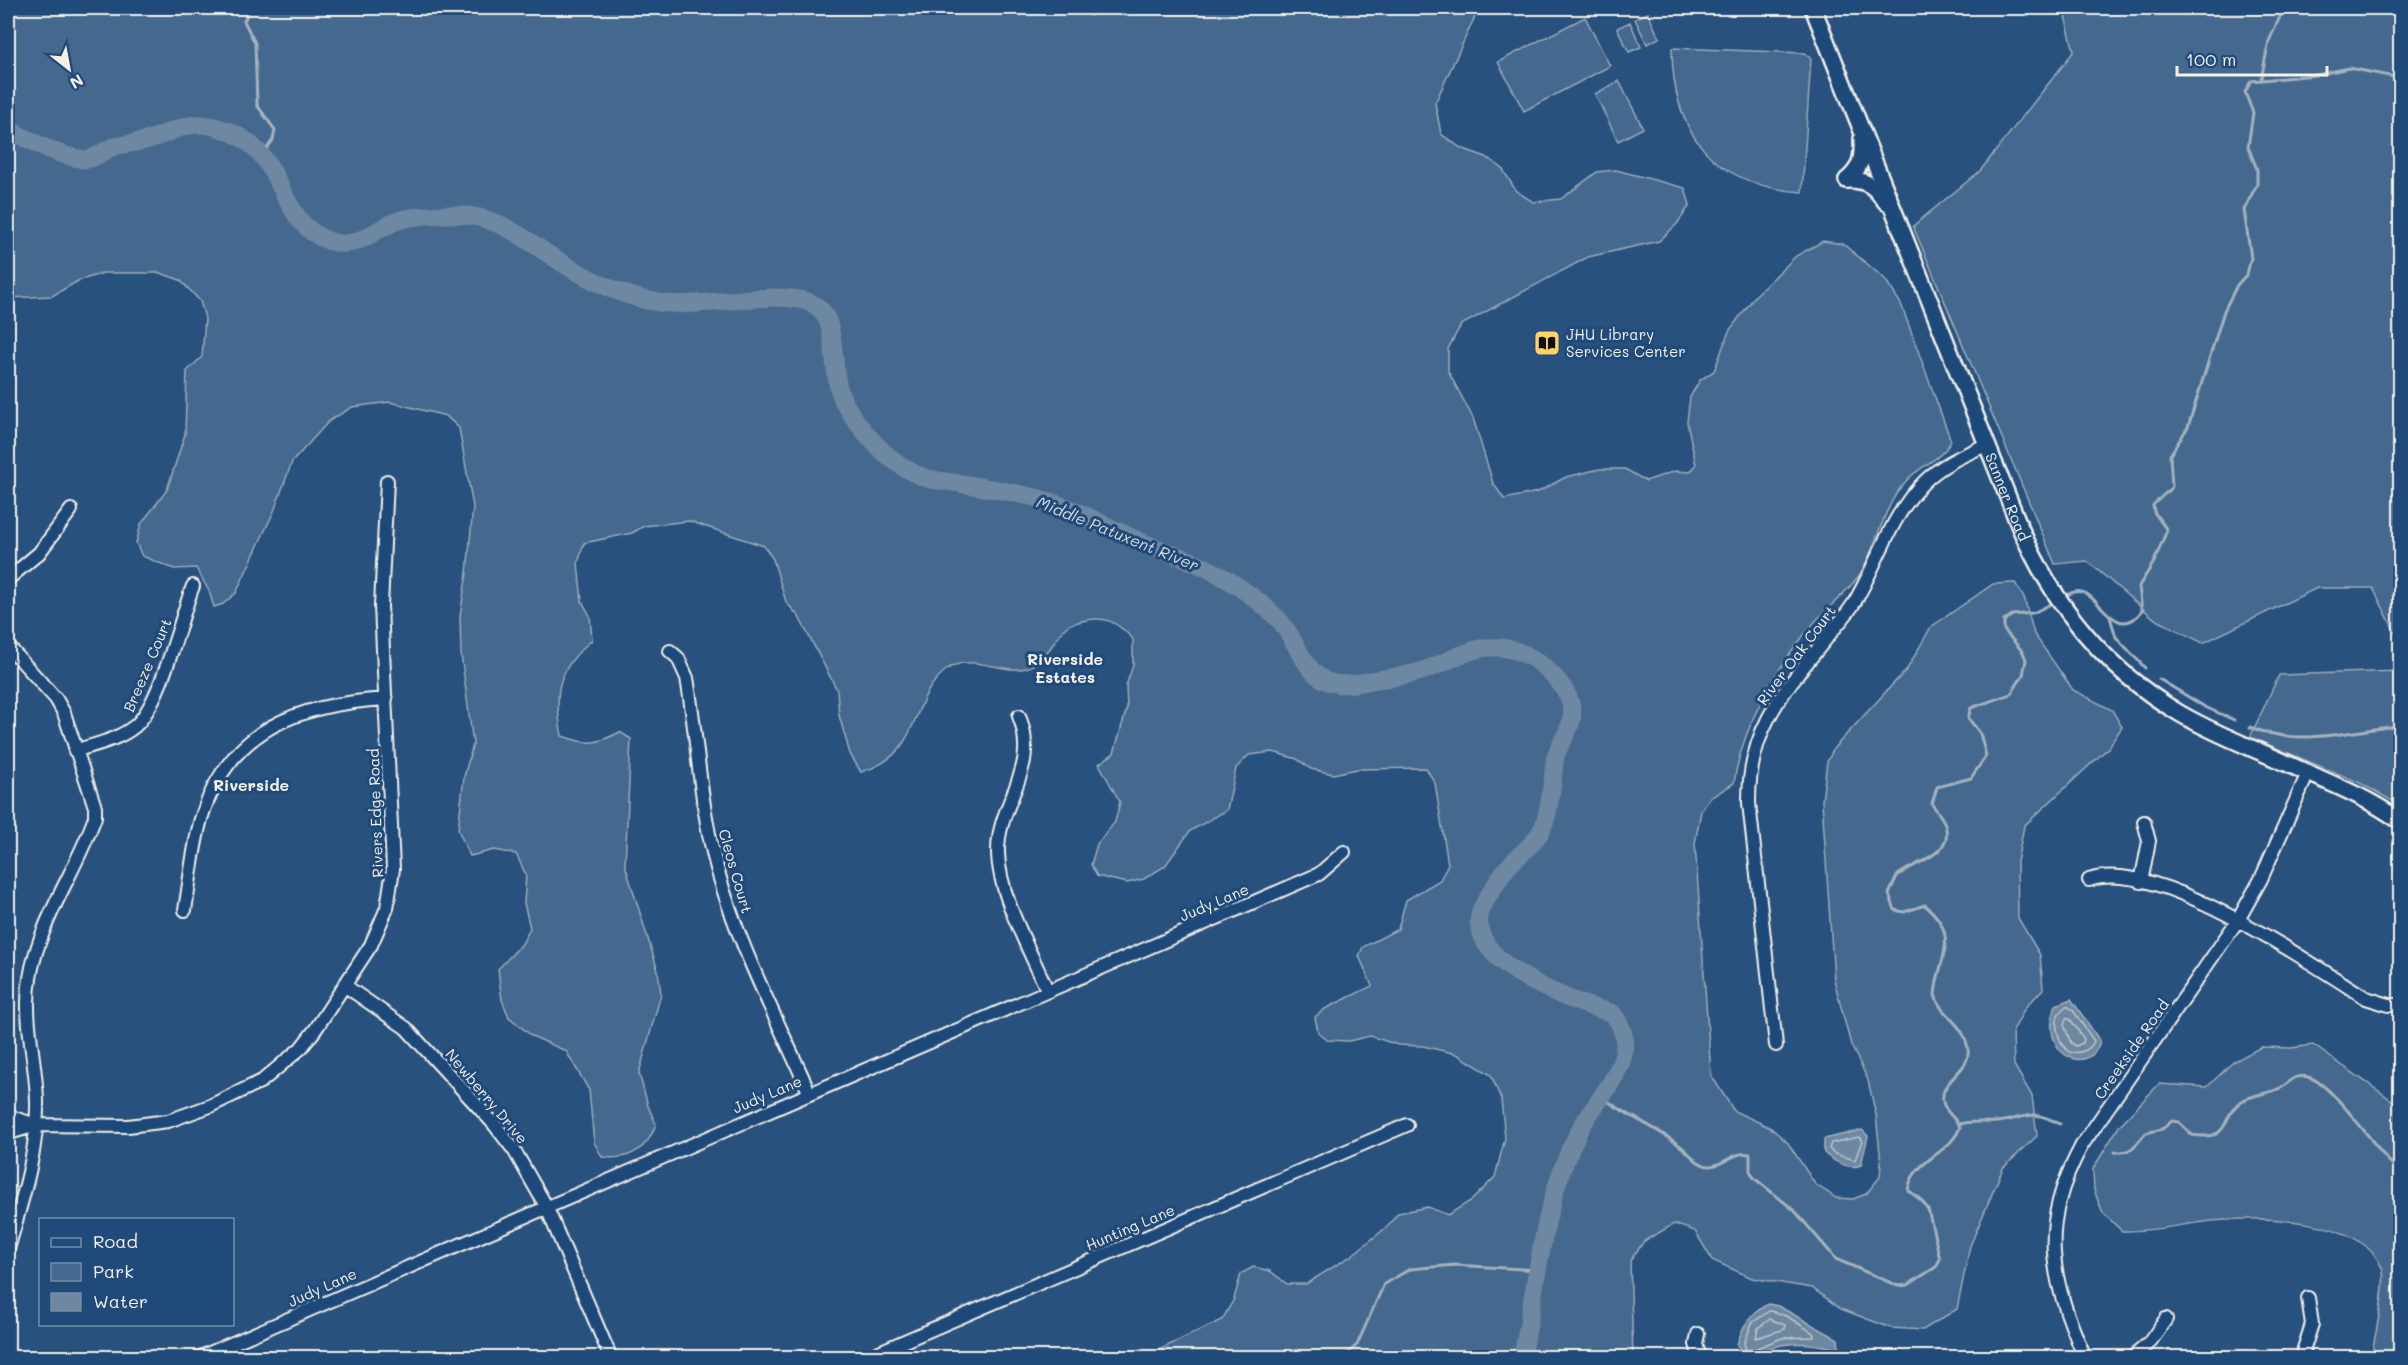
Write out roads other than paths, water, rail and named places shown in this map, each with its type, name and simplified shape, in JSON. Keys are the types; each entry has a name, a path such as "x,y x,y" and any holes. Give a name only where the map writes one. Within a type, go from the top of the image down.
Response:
{"main road":[{"name":"Sanner Road","path":"1813,8 2027,545 2066,611 2119,670 2159,700 2206,727 2351,792 2400,821"},
{"path":"1860,124 1862,160 1859,169 1847,180 1858,180 1871,185 1898,219"}],"street":[{"name":"River Oak Court","path":"1776,1045 1749,803 1749,780 1756,744 1770,711 1852,606 1907,501 1938,470 1986,445"},
{"name":"Rivers Edge Road","path":"8,1130 16,1131 36,1125 148,1125 187,1115 239,1094 262,1081 301,1048 375,935 392,888 393,846 381,606 387,481"},
{"path":"8,579 39,553 71,510"},
{"name":"Breeze Court","path":"75,751 123,735 145,715 180,633 185,608 193,586"},
{"path":"8,646 56,699 64,713 95,807 95,817 43,933 29,981 27,1018 37,1101 33,1164 8,1249"},
{"name":"Cleos Court","path":"670,651 678,658 687,678 706,817 718,874 738,928 809,1092"},
{"path":"185,909 201,821 219,778 234,758 266,730 303,711 350,701 386,699"},
{"path":"1019,716 1027,740 1027,752 1002,824 999,864 1006,892 1047,990"},
{"name":"Creekside Road","path":"2085,1358 2068,1319 2056,1280 2054,1228 2063,1185 2082,1145 2238,920 2261,879 2308,773"},
{"path":"2141,882 2149,841 2144,822"},
{"name":"Judy Lane","path":"198,1358 809,1092 1319,874 1344,852"},
{"path":"2089,880 2110,876 2141,882 2198,899 2238,920 2366,998 2389,1005 2400,1005"},
{"name":"Newberry Drive","path":"344,985 394,1018 418,1040 505,1137 546,1206 610,1358"},
{"name":"Rivers Edge Road","path":"8,1116 36,1125"},
{"name":"Hunting Lane","path":"865,1358 1407,1125"},
{"path":"2301,1358 2312,1324 2308,1298"},
{"path":"2132,1358 2149,1343 2166,1319"},
{"path":"1698,1334 1696,1344 1700,1358"}],"water":[{"path":"2071,999 2100,1041 2094,1052 2086,1058 2076,1059 2067,1056 2058,1048 2053,1037 2052,1022 2056,1005"},
{"path":"1862,1130 1868,1136 1861,1165 1846,1166 1824,1153 1824,1139"},
{"path":"1768,1304 1778,1306 1838,1339 1839,1348 1786,1344 1770,1348 1754,1356 1744,1357 1737,1345 1741,1332 1752,1316"}],"waterway":[{"path":"250,8 244,21 255,43 257,105 275,130 273,140 262,155"},
{"path":"2261,79 2269,41 2284,8"},
{"path":"2063,597 2074,592 2082,592 2089,595 2109,615 2125,622 2133,620 2142,611 2139,586 2154,562 2167,530 2154,512 2153,505 2172,487 2170,455 2188,427 2224,311 2237,285 2247,274 2251,258 2244,210 2257,184 2257,169 2248,147 2253,113 2245,92 2251,81 2316,75 2349,68 2400,78"},
{"name":"Middle Patuxent River","path":"8,129 53,151 86,159 113,147 147,140 187,126 212,126 238,135 256,149 269,165 297,216 310,231 329,241 339,243 358,241 403,219 446,215 471,216 508,228 584,276 619,292 644,300 674,304 770,298 805,301 817,307 825,316 830,328 838,387 843,400 864,432 893,460 919,476 930,479 1016,493 1060,505 1207,568 1240,588 1271,612 1286,629 1313,672 1329,682 1346,684 1403,676 1419,672 1466,652 1490,647 1517,651 1546,668 1568,697 1572,718 1555,759 1546,819 1534,841 1504,872 1484,904 1479,920 1483,937 1494,953 1510,968 1553,992 1612,1013 1621,1028 1625,1043 1623,1058 1617,1073 1580,1129 1557,1184 1543,1241 1522,1358"},
{"path":"1602,1097 1674,1142 1703,1165 1716,1165 1739,1154 1750,1154 1750,1171 1754,1178 1794,1210 1836,1259 1898,1286 1908,1285 1936,1267 1940,1259 1928,1209 1908,1190 1917,1171 1949,1144 1960,1127 1945,1108 1943,1097 1945,1089 1965,1064 1968,1049 1962,1032 1942,1009 1935,995 1945,948 1943,927 1925,905 1904,912 1895,910 1889,894 1897,876 1931,856 1944,844 1945,825 1932,804 1937,787 1971,778 1986,756 1980,733 1968,718 1971,708 2011,694 2023,675 2026,660 2023,652 2004,630 2004,621 2012,615 2033,613 2055,602"},
{"path":"2110,617 2116,637 2145,668"},
{"path":"2159,679 2205,707 2234,720"},
{"path":"2250,727 2269,733 2306,737 2400,726"},
{"path":"2115,1152 2130,1150 2146,1133 2162,1129 2172,1121 2179,1122 2192,1135 2214,1135 2224,1127 2229,1115 2239,1103 2249,1097 2277,1090 2295,1078 2304,1076 2320,1083 2330,1092 2388,1160 2400,1170"},
{"path":"1959,1124 2006,1121 2034,1115 2060,1124"},
{"path":"1333,1358 1348,1353 1357,1345 1384,1284 1410,1269 1455,1265 1537,1270"}],"place":[{"name":"JHU Library Services Center","path":"1547,343"}],"district":[{"name":"Riverside Estates","path":"1065,667"},
{"name":"Riverside","path":"251,784"}]}
